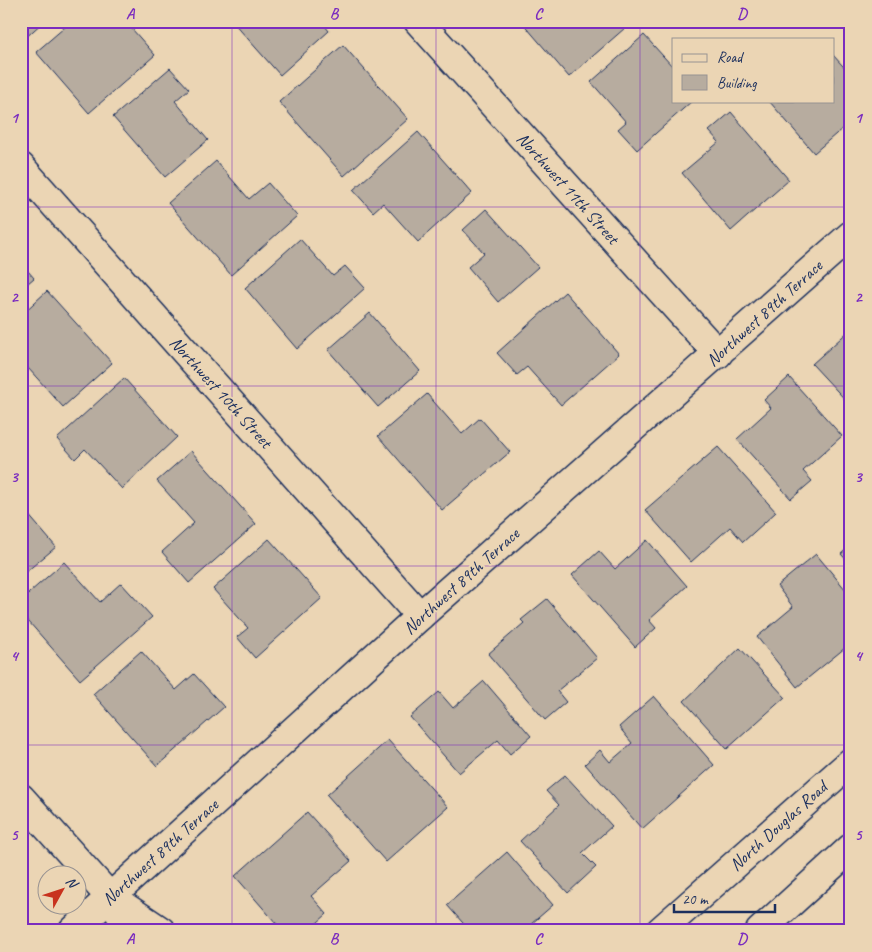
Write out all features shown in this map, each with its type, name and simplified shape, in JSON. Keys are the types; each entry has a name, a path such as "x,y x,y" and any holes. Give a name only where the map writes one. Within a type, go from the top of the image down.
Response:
{"street":[{"name":"Northwest 11th Street","path":"418,21 718,354"},
{"name":"Northwest 10th Street","path":"21,167 420,616"},
{"name":"Northwest 89th Terrace","path":"73,931 420,616 851,235"},
{"name":"North Douglas Road","path":"660,931 851,762"},
{"path":"21,798 110,898 130,931"},
{"path":"760,931 851,848"},
{"path":"110,898 161,931"}],"building":[{"path":"21,21 44,21 22,41"},
{"path":"72,21 125,21 155,55 89,113 36,52"},
{"path":"232,21 321,21 329,31 280,75"},
{"path":"521,21 633,21 569,77"},
{"path":"644,35 672,66 672,102 691,102 637,150 618,129 626,122 591,82"},
{"path":"343,45 408,119 344,176 279,102"},
{"path":"834,56 851,75 851,121 814,153 770,102 834,102"},
{"path":"170,68 189,89 175,101 208,140 165,177 113,117"},
{"path":"731,112 789,180 731,231 682,173 719,142 709,131"},
{"path":"418,132 472,193 418,242 383,203 373,212 353,190"},
{"path":"216,161 249,199 268,183 297,216 231,275 168,203"},
{"path":"486,209 538,267 498,302 468,267 484,253 463,230"},
{"path":"300,239 333,276 345,266 365,288 297,349 245,288"},
{"path":"21,263 34,278 21,289"},
{"path":"47,291 112,363 63,407 28,368 21,374 21,315"},
{"path":"565,292 619,354 561,405 527,367 517,375 497,353"},
{"path":"370,313 420,371 378,407 328,350"},
{"path":"851,329 851,406 812,364"},
{"path":"789,377 842,436 803,471 812,481 791,499 737,439 771,408 764,400"},
{"path":"124,378 177,437 122,489 85,449 75,459 57,439"},
{"path":"427,394 462,434 480,418 510,452 442,510 378,436"},
{"path":"718,447 776,512 743,542 730,527 691,562 645,510"},
{"path":"191,451 256,524 189,583 162,552 194,523 157,481"},
{"path":"21,506 56,547 21,576"},
{"path":"269,539 322,598 255,658 237,637 248,628 213,589"},
{"path":"647,540 687,586 649,620 656,628 635,647 572,575 599,551 615,569"},
{"path":"851,545 851,565 841,554"},
{"path":"816,554 851,596 851,643 797,687 757,637 793,607 777,586"},
{"path":"64,562 100,602 121,583 152,617 80,680 21,613 21,600"},
{"path":"547,599 597,658 557,691 566,702 545,720 488,654 524,623 521,620"},
{"path":"740,648 785,697 727,749 684,701"},
{"path":"141,651 176,690 194,674 224,707 157,766 93,694"},
{"path":"484,681 531,736 510,754 498,740 459,773 410,717 439,692 453,708"},
{"path":"654,696 714,765 642,829 585,764 600,750 610,762 632,743 619,727"},
{"path":"388,740 448,807 386,862 327,795"},
{"path":"565,775 612,826 582,853 596,867 568,893 520,841 559,805 546,791"},
{"path":"307,812 351,861 311,896 327,914 308,931 283,931 235,876"},
{"path":"507,852 553,905 523,931 470,931 447,905"}]}
